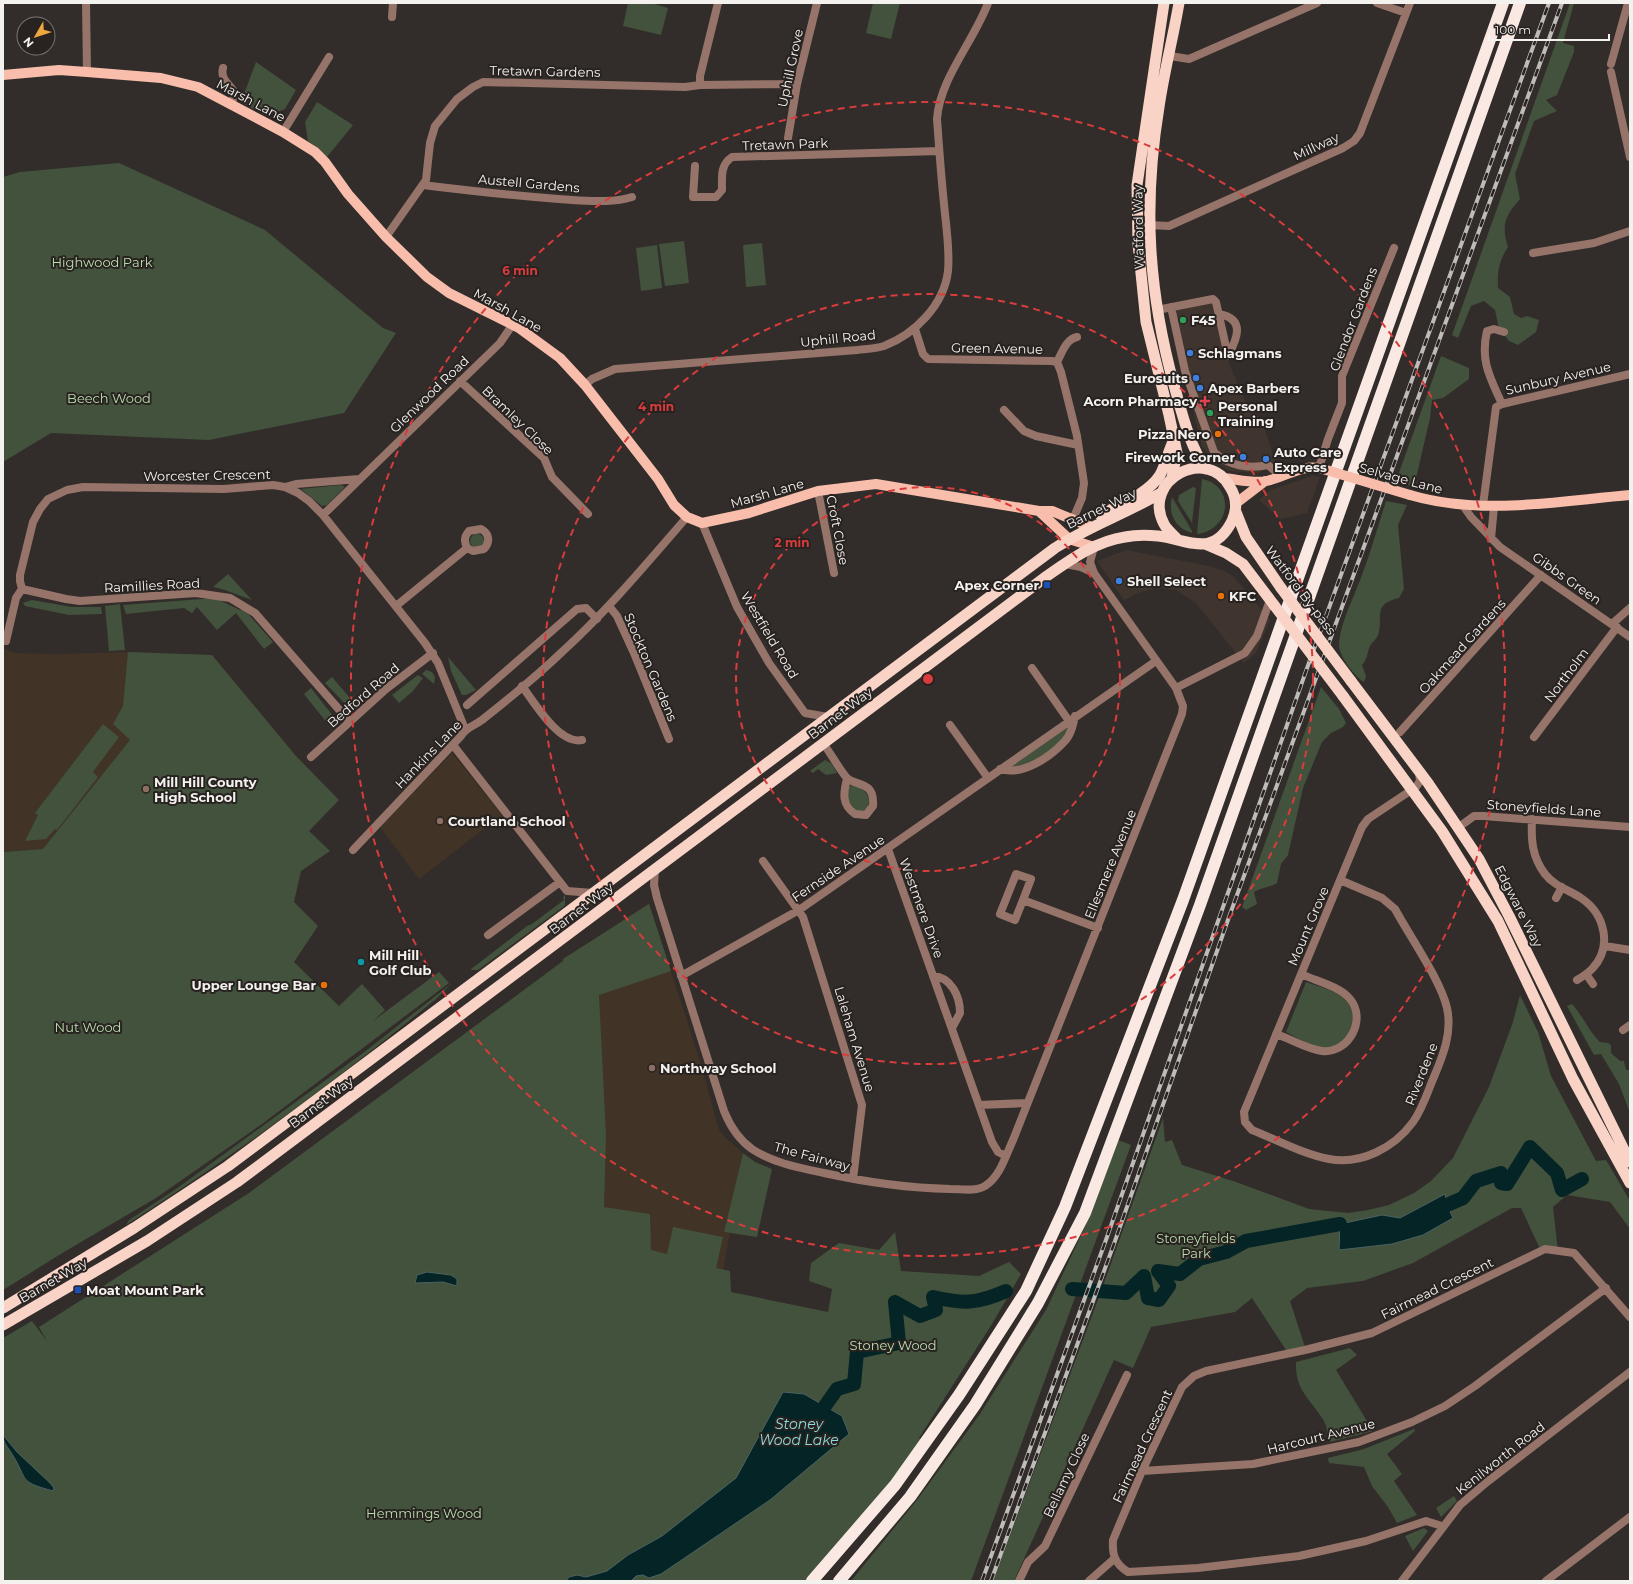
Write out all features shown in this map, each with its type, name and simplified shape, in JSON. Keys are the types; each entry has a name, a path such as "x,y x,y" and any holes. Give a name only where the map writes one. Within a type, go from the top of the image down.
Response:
{"highway":[{"name":"Watford Way","path":"1164,3 1137,185 1138,244 1146,322 1177,453 1172,477"},
{"name":"Watford Way","path":"1179,3 1159,107 1151,180 1149,225 1151,265 1157,310 1165,350 1191,440 1200,460 1206,468"},
{"path":"812,1581 895,1485 959,1395 1026,1291 1066,1207 1186,892 1503,3"},
{"path":"842,1579 910,1497 962,1424 1038,1303 1085,1213 1200,905 1520,3"},
{"path":"1091,527 1099,516 1143,491 1152,484 1164,467 1168,452 1174,440"},
{"path":"1195,468 1206,468 1223,478 1230,485 1236,508 1229,527 1221,536 1206,544 1195,545 1178,540 1164,525 1160,509 1162,493 1172,477 1195,468"},
{"name":"Barnet Way","path":"3,1308 134,1228 228,1166 1022,572 1069,539 1162,493"},
{"name":"Watford By-pass","path":"1236,508 1246,537 1281,588 1351,681"},
{"name":"Barnet Way","path":"3,1325 147,1241 237,1182 655,870 1034,584 1094,547 1110,540 1136,536 1158,536 1178,540"},
{"path":"1206,544 1226,553 1243,564 1412,790"},
{"name":"Edgware Way","path":"1351,681 1459,827 1479,859 1509,916 1630,1162"},
{"name":"Edgware Way","path":"1412,790 1442,831 1498,921 1573,1079 1630,1183"}],"main road":[{"name":"Marsh Lane","path":"3,75 59,70 161,78 184,82 198,87 231,104 283,132 315,152 325,162 348,194 386,237 428,277 449,293 513,324 560,358 585,384 658,478 674,505 688,517 702,523 749,513 818,491 876,484 1039,511 1052,511 1091,527"},
{"name":"Selvage Lane","path":"1223,478 1265,481 1298,470 1321,469 1441,503 1494,506 1630,495"},
{"name":"Selvage Lane","path":"1236,508 1265,481"},
{"path":"1039,511 1069,539 1094,547"}],"street":[{"path":"86,3 87,72"},
{"path":"392,17 393,3"},
{"path":"700,85 700,76 718,3"},
{"name":"Uphill Grove","path":"788,138 797,84 816,3"},
{"name":"Uphill Road","path":"585,384 592,379 615,369 856,350 875,347 897,340 915,328 929,313 941,295 948,271 947,237 936,119 940,100 948,80 980,24 988,3"},
{"path":"1170,56 1189,59 1316,3"},
{"path":"1377,3 1406,13"},
{"name":"Millway","path":"1149,225 1169,226 1342,148 1354,141 1360,133 1410,3"},
{"path":"1628,3 1611,68 1630,157"},
{"path":"283,132 329,57"},
{"path":"223,68 222,75 224,80 235,93 231,104"},
{"name":"Tretawn Gardens","path":"386,237 426,180 430,143 434,126 457,99 473,87 483,82 685,87 700,85 797,84"},
{"name":"Tretawn Park","path":"695,166 693,196 716,197 722,190 723,168 726,162 732,157 939,151"},
{"name":"Austell Gardens","path":"423,185 546,199 607,202 632,197"},
{"path":"1533,253 1594,243 1630,231"},
{"name":"Glendor Gardens","path":"1321,469 1328,440 1342,404 1342,376 1394,248"},
{"path":"1157,310 1213,299 1216,302 1228,356 1238,337 1238,331 1232,319 1226,315 1219,314"},
{"path":"1171,307 1185,371 1214,452 1219,457 1239,466 1255,467 1268,465 1276,471 1278,477"},
{"name":"Glenwood Road","path":"323,515 500,343 513,324"},
{"name":"Green Avenue","path":"915,328 923,354 928,359 1057,362 1061,372 1078,445 1084,483 1082,498 1074,519"},
{"path":"1502,404 1488,373 1484,351 1487,332 1494,328 1504,332"},
{"path":"1057,362 1068,342 1072,338 1077,337"},
{"name":"Sunbury Avenue","path":"1483,505 1494,410 1498,405 1630,374"},
{"name":"Bramley Close","path":"460,381 544,458 552,477 588,514"},
{"path":"1004,410 1024,431 1036,436 1078,445"},
{"path":"285,487 296,484 359,479"},
{"name":"Worcester Crescent","path":"22,589 20,575 33,522 40,509 48,499 67,490 83,488 224,489 273,485 285,487 310,501 323,515 433,653 465,729"},
{"name":"Croft Close","path":"818,491 834,574"},
{"name":"Gibbs Green","path":"1462,504 1491,539 1630,637"},
{"path":"1491,539 1494,506"},
{"name":"Hankins Lane","path":"354,850 462,736 465,729 481,721 563,652 597,619 688,517"},
{"name":"Westfield Road","path":"702,523 737,607 769,663 805,713 828,717"},
{"name":"Ellesmere Avenue","path":"994,1178 1006,1156 1182,714 1183,706 1176,688 1094,573 1090,562 1094,547"},
{"path":"396,606 467,548"},
{"path":"1065,564 1081,567 1094,573"},
{"name":"Oakmead Gardens","path":"1400,732 1541,575"},
{"path":"6,641 16,598 22,589"},
{"name":"Ramillies Road","path":"22,589 66,599 80,600 196,593 215,594 230,598 255,613 349,721"},
{"path":"1176,688 1245,654 1257,636 1272,602"},
{"name":"Stockton Gardens","path":"609,606 617,616 634,653 669,739"},
{"name":"Hankins Lane","path":"467,705 578,609 586,608 597,619"},
{"name":"Northolm","path":"1534,737 1614,626 1630,608"},
{"name":"Bedford Road","path":"311,757 386,689 433,653"},
{"name":"Fernside Avenue","path":"682,976 799,910 888,849 1072,718 1156,661"},
{"path":"1000,769 1010,772 1030,767 1064,742 1072,728 1072,718 1032,668"},
{"path":"522,686 559,732 571,740 582,740"},
{"path":"950,725 988,778"},
{"path":"823,743 847,779 863,784 872,795 873,806 866,815 855,814 845,803 843,791 847,779"},
{"path":"452,745 567,891 593,893"},
{"path":"1412,790 1419,783 1419,772"},
{"name":"Mount Grove","path":"1244,1112 1365,822 1412,790"},
{"name":"Stoneyfields Lane","path":"1459,827 1474,816 1630,827"},
{"path":"1532,819 1532,846 1536,861 1546,876 1586,902 1599,918 1604,931 1605,946 1597,963 1586,974 1577,980"},
{"name":"Westmere Drive","path":"888,849 995,1148 1006,1156"},
{"name":"Laleham Avenue","path":"763,861 799,910 806,924 862,1104 853,1179"},
{"name":"The Fairway","path":"655,870 654,884 657,898 724,1110 734,1132 743,1141 764,1156 807,1170 888,1185 972,1190 985,1186 994,1178"},
{"path":"1016,874 1031,880 1023,900 1015,920 1000,914 1016,874"},
{"name":"Riverdene","path":"1244,1112 1245,1122 1252,1130 1311,1154 1329,1159 1343,1160 1370,1155 1395,1142 1413,1121 1424,1100 1445,1049 1448,1036 1447,1010 1444,997 1390,904 1340,880"},
{"path":"488,935 560,882"},
{"path":"1556,898 1562,887"},
{"path":"1023,900 1098,928"},
{"path":"1605,946 1630,950"},
{"path":"1276,1034 1323,1051 1340,1046 1353,1033 1356,1025 1356,1017 1355,1008 1351,1000 1336,989 1301,974"},
{"path":"1586,974 1593,984"},
{"name":"Westmere Drive","path":"933,976 941,977 948,981 952,987 960,1013 952,1028"},
{"path":"979,1105 1027,1103"},
{"name":"Fairmead Crescent","path":"1114,1558 1113,1540 1142,1471 1182,1387 1194,1376 1206,1371 1305,1350 1372,1333 1545,1249 1574,1253 1606,1288 1630,1318"},
{"name":"Harcourt Avenue","path":"1142,1471 1253,1464 1359,1442 1412,1422 1445,1406 1475,1386 1606,1288"},
{"name":"Kenilworth Road","path":"1402,1581 1442,1526 1460,1505 1487,1482 1630,1372"},
{"name":"Bellamy Close","path":"1019,1581 1028,1562 1045,1546 1127,1375"},
{"path":"1546,1581 1630,1517"},
{"path":"1090,1581 1114,1558 1120,1567 1128,1572 1198,1568 1298,1556 1366,1541 1426,1521 1442,1526"}],"shaded area":[{"path":"1213,302 1227,359 1247,405 1262,420 1276,464 1258,473 1230,471 1210,458 1202,446 1168,310"},
{"path":"1312,476 1320,477 1307,513 1280,519 1259,500 1270,490"},
{"path":"1126,550 1209,566 1225,571 1235,578 1270,620 1256,653 1244,663 1196,603 1176,590 1156,588 1138,593 1124,600 1097,561"},
{"name":"Mill Hill County High School","path":"3,648 15,653 59,654 128,652 212,655 294,753 43,849 3,852"},
{"name":"Courtland School","path":"452,753 502,815 419,879 380,827"},
{"path":"649,903 701,1064 719,1130 743,1153 724,1232 730,1233 722,1276 648,1260 602,1214 564,959"}],"green space":[{"path":"628,3 651,3 668,8 661,35 623,26"},
{"path":"873,3 900,3 891,39 866,33"},
{"path":"1570,3 1574,3 1563,43 1574,46 1574,52 1557,95 1546,100 1557,111 1534,121 1515,174 1520,199 1506,221 1505,233 1508,247 1502,257 1498,272 1498,288 1510,297 1514,314 1521,318 1527,316 1539,320 1536,332 1518,345 1509,341 1499,329 1495,310 1484,301 1471,306 1458,338 1452,335"},
{"path":"256,62 296,90 285,109 266,116 241,102"},
{"path":"317,102 353,125 327,157 308,141 305,122"},
{"name":"Highwood Park","path":"119,163 265,230 383,328 396,333 344,413 209,440 51,433 3,462 3,177 20,172"},
{"path":"684,241 689,283 665,286 659,244"},
{"path":"762,243 766,285 746,287 743,245"},
{"path":"657,245 662,288 641,291 636,248"},
{"path":"1441,356 1469,368 1469,379 1443,398 1432,400 1430,418 1414,487 1396,481"},
{"path":"1202,479 1213,483 1220,490 1224,498 1225,508 1217,525 1208,531 1197,534"},
{"path":"341,485 345,487 327,505 322,506 301,489"},
{"path":"1193,487 1196,488 1192,523 1178,501 1179,495"},
{"path":"1172,497 1192,533 1181,528 1174,520 1171,509"},
{"path":"1386,501 1407,505 1398,525 1404,589 1399,598 1390,601 1382,608 1380,613 1378,635 1370,646 1366,659 1362,665 1366,676 1364,682 1356,675 1344,660 1339,645 1340,636"},
{"path":"474,534 480,534 484,538 484,544 480,548 474,548 470,544 470,538"},
{"path":"228,574 252,600 213,587"},
{"path":"215,598 240,610 243,608 273,642 264,649 236,613 217,630 197,607 192,613 184,608 126,614 123,605"},
{"path":"32,600 72,607 101,607 102,614 69,615 25,606 23,603"},
{"path":"120,604 125,650 109,651 105,606"},
{"name":"Nut Wood","path":"128,652 212,655 295,755 339,800 309,831 330,851 301,871 294,902 318,926 294,962 339,1006 362,984 385,1010 373,1021 439,972 449,983 262,1124 156,1198 3,1290 3,852 43,849 130,740 113,724 123,706"},
{"path":"448,657 476,690 466,695 462,695 451,671"},
{"path":"426,670 432,672 435,677 434,684 422,674"},
{"path":"418,675 423,678 413,691 399,703 392,695"},
{"path":"332,677 355,704 349,708 325,683"},
{"path":"1321,687 1339,709 1346,723 1343,727 1331,733 1322,742 1303,788 1288,855 1281,864 1277,883 1254,892 1257,904 1246,910 1242,907"},
{"path":"311,688 337,721 331,728 304,694"},
{"path":"103,724 119,737 93,772 98,777 57,830 55,829 46,839 25,841 38,815 35,813"},
{"path":"1068,727 1063,741 1048,752 1025,766 1011,767"},
{"path":"825,760 831,763 837,773 826,775 818,769 813,773 810,771"},
{"path":"852,785 860,787 868,795 868,807 864,811 856,811 847,798 849,787"},
{"path":"565,895 565,905 563,907 478,970 470,970 527,926 532,924 564,900 563,897"},
{"path":"649,904 671,971 599,995 606,1135 604,1207 650,1214 651,1250 667,1254 673,1227 723,1237 716,1268 730,1271 731,1292 828,1312 832,1289 809,1281 811,1263 839,1243 879,1250 895,1232 901,1271 979,1276 1009,1262 1021,1274 992,1324 919,1438 921,1439 890,1482 808,1581 3,1581 3,1338 32,1321 47,1341 39,1327 249,1193 563,961 563,959"},
{"path":"1306,982 1328,989 1343,998 1351,1009 1353,1018 1352,1026 1343,1041 1337,1046 1329,1048 1316,1047 1286,1032"},
{"path":"452,983 436,999 323,1088 245,1145 126,1225 129,1220 176,1189 367,1050"},
{"name":"Stoneyfields Park","path":"1520,995 1538,1032 1551,1076 1596,1161 1606,1160 1630,1201 1630,1229 1610,1202 1567,1195 1553,1207 1558,1251 1541,1251 1521,1208 1512,1208 1413,1263 1363,1281 1307,1288 1290,1301 1306,1350 1288,1353 1252,1298 1235,1312 1151,1327 1133,1368 1114,1360 1014,1581 993,1581 1099,1297 1163,1118 1165,1142 1172,1140 1182,1165 1236,1182 1309,1209 1348,1213 1389,1205 1414,1193 1431,1181 1453,1158 1489,1087 1513,1022"},
{"path":"1572,1004 1600,1042 1611,1045 1611,1053 1620,1061 1624,1061 1626,1070 1630,1070 1630,1113 1619,1084 1601,1054 1594,1055 1567,1006"},
{"path":"1118,1140 1131,1145 971,1581 851,1581 917,1500 980,1414 1046,1310 1090,1216"},
{"path":"743,1153 755,1162 772,1169 757,1237 724,1232"},
{"path":"1350,1348 1357,1355 1336,1370 1373,1431 1330,1442 1324,1421 1304,1394 1298,1380 1296,1362"},
{"path":"1414,1429 1415,1431 1387,1454 1402,1474 1394,1481 1417,1515 1397,1523 1388,1507 1372,1486 1364,1467 1329,1463 1328,1458 1364,1449"},
{"path":"1454,1496 1457,1501 1441,1517 1436,1508"},
{"path":"1424,1528 1428,1531 1413,1551 1405,1536"}],"water":[{"path":"1445,1194 1447,1205 1453,1218 1423,1235 1392,1244 1339,1250 1340,1224 1382,1215 1400,1218"},
{"path":"427,1272 451,1275 457,1279 457,1286 443,1282 415,1283 417,1275"},
{"name":"Stoney Wood Lake","path":"783,1392 804,1394 842,1416 849,1434 770,1500 661,1574 649,1578 643,1575 636,1576 631,1581 566,1581 569,1577 577,1575 586,1577 607,1571 628,1555 662,1536 736,1478"},
{"path":"3,1435 17,1452 50,1483 54,1488 53,1491 34,1485 25,1479 5,1443"}],"waterway":[{"path":"1447,1205 1463,1198 1476,1181 1501,1173 1501,1183 1507,1184 1530,1147 1557,1173 1562,1190 1582,1179"},
{"path":"1072,1289 1126,1293 1144,1276 1148,1298 1159,1300 1169,1286 1158,1271 1180,1274 1199,1259 1226,1252 1246,1241 1340,1224"},
{"path":"825,1406 837,1389 854,1384 857,1352 899,1343 895,1302 920,1316 936,1310 933,1297 953,1301 970,1302 1006,1291"}],"railway":[{"path":"982,1581 1107,1237 1306,671 1549,3"},
{"path":"991,1581 1115,1241 1229,917 1562,3"}],"place":[{"name":"F45","path":"1183,320"},
{"name":"Schlagmans","path":"1190,353"},
{"name":"Eurosuits","path":"1196,378"},
{"name":"Apex Barbers","path":"1200,388"},
{"name":"Acorn Pharmacy","path":"1205,401"},
{"name":"Personal Training","path":"1210,413"},
{"name":"Pizza Nero","path":"1218,434"},
{"name":"Firework Corner","path":"1243,457"},
{"name":"Auto Care Express","path":"1266,459"},
{"name":"Shell Select","path":"1119,581"},
{"name":"Apex Corner","path":"1047,585"},
{"name":"KFC","path":"1221,596"},
{"name":"Mill Hill County High School","path":"146,789"},
{"name":"Courtland School","path":"440,821"},
{"name":"Mill Hill Golf Club","path":"361,962"},
{"name":"Upper Lounge Bar","path":"324,985"},
{"name":"Northway School","path":"652,1068"},
{"name":"Moat Mount Park","path":"78,1290"}],"park label":[{"name":"Beech Wood","path":"109,398"},
{"name":"Stoney Wood","path":"893,1345"},
{"name":"Hemmings Wood","path":"424,1513"}]}
